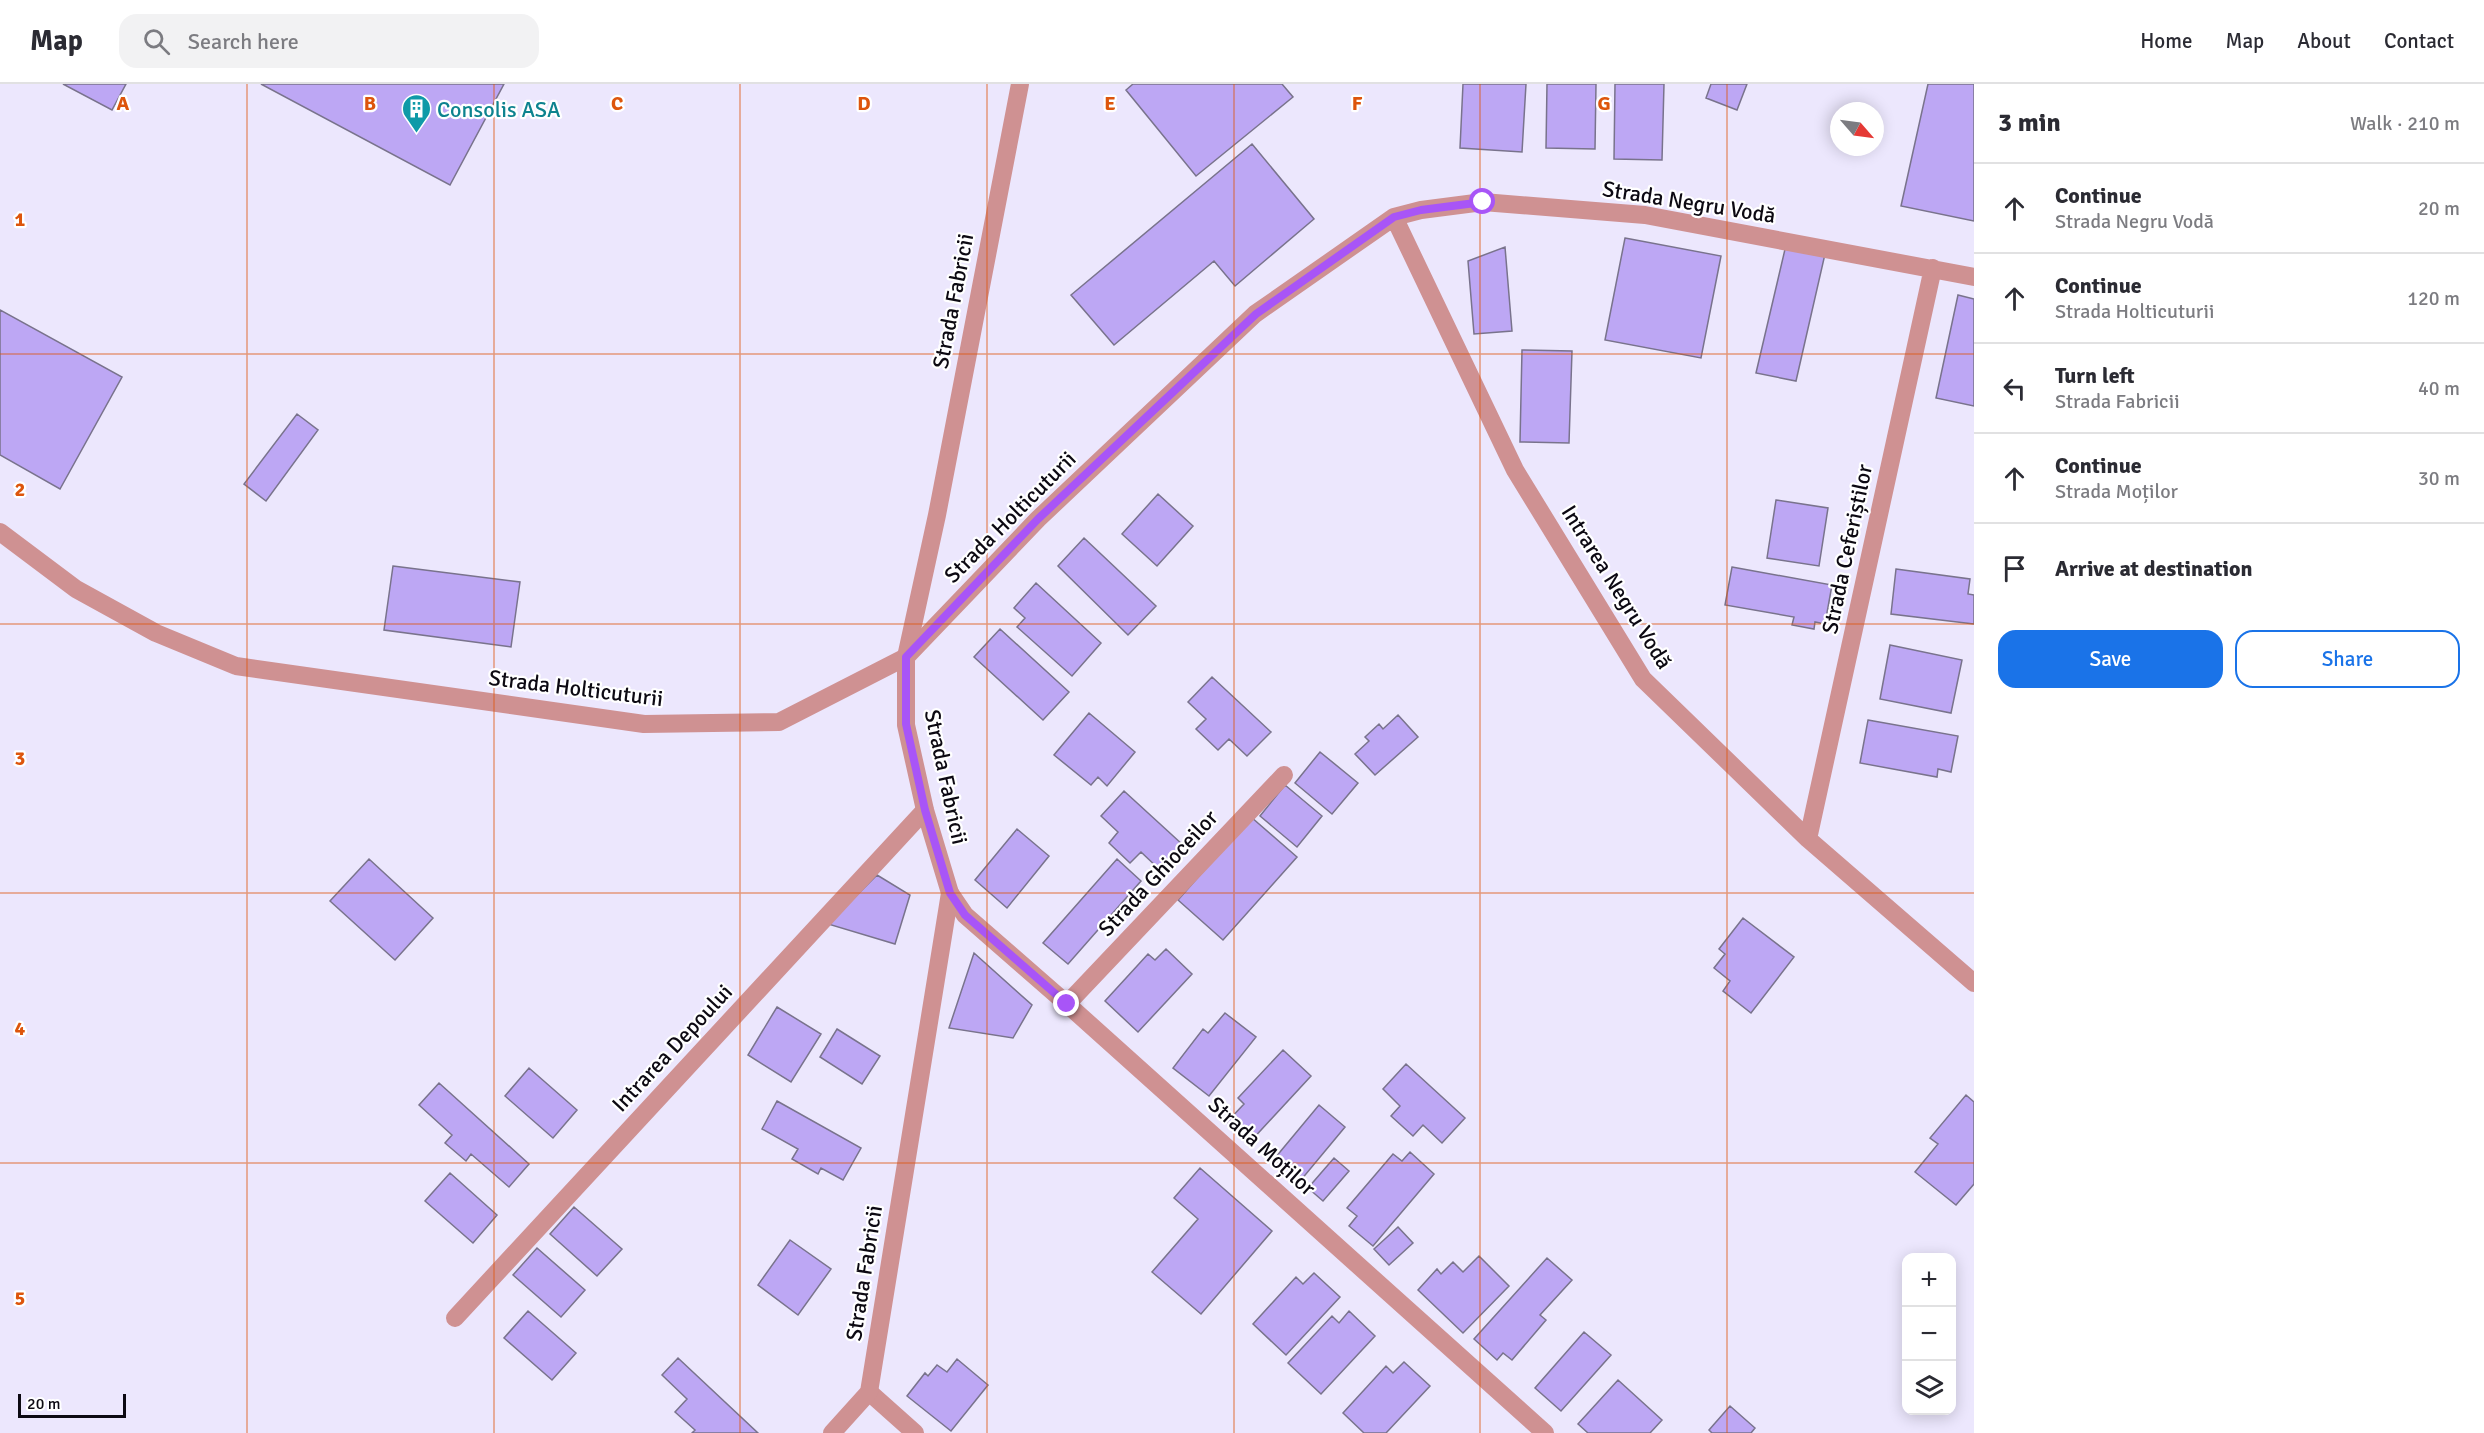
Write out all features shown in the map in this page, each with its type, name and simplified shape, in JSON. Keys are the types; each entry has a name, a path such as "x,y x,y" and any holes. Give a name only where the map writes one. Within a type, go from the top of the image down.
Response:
{"street":[{"name":"Strada Fabricii","path":"869,1392 950,893 925,810 906,724 906,657 937,515 1020,84"},
{"name":"Strada Negru Vodă","path":"1394,217 1421,210 1483,202 1645,215 1974,276"},
{"name":"Strada Holticuturii","path":"0,532 76,589 156,633 236,666 644,724 779,722 906,657 1038,519 1256,314 1394,217"},
{"name":"Intrarea Negru Vodă","path":"1394,217 1515,470 1643,679 1808,839 1974,983"},
{"name":"Strada Ceferiștilor","path":"1808,839 1933,268"},
{"name":"Strada Ghioceilor","path":"1067,1004 1284,774"},
{"name":"Intrarea Depoului","path":"455,1318 925,810"},
{"name":"Strada Moților","path":"950,893 965,915 1545,1433"},
{"path":"832,1433 869,1392 915,1433"}],"building":[{"path":"63,84 126,84 112,110"},
{"name":"Consolis ASA","path":"261,84 504,84 450,185"},
{"path":"1133,84 1282,84 1293,97 1196,176 1126,90"},
{"path":"1463,84 1526,84 1522,152 1460,148"},
{"path":"1547,84 1596,84 1595,149 1546,148"},
{"path":"1615,84 1664,84 1662,160 1614,159"},
{"path":"1711,84 1747,84 1737,110 1706,98"},
{"path":"1928,84 1974,84 1974,221 1901,206"},
{"path":"1252,144 1314,219 1235,286 1214,261 1114,345 1071,295"},
{"path":"1625,238 1721,256 1701,358 1605,340"},
{"path":"1786,245 1825,254 1796,381 1756,373"},
{"path":"1505,247 1512,331 1474,334 1468,261"},
{"path":"1958,295 1974,299 1974,406 1936,398"},
{"path":"0,310 122,377 60,489 0,455"},
{"path":"1522,350 1572,351 1569,443 1520,442"},
{"path":"297,414 318,430 266,501 244,484"},
{"path":"1158,494 1193,526 1157,566 1122,534"},
{"path":"1776,500 1828,508 1819,566 1767,558"},
{"path":"1084,538 1156,606 1128,635 1058,566"},
{"path":"393,566 520,582 511,647 384,630"},
{"path":"1732,567 1832,585 1825,624 1815,622 1814,629 1792,625 1794,617 1725,605"},
{"path":"1896,569 1970,579 1968,594 1974,595 1974,624 1891,614"},
{"path":"1036,583 1101,643 1072,676 1017,627 1025,618 1014,608"},
{"path":"1000,629 1069,692 1043,720 974,657"},
{"path":"1890,645 1962,660 1951,713 1880,699"},
{"path":"1212,677 1271,732 1247,756 1229,739 1218,750 1196,729 1206,719 1188,702"},
{"path":"1089,713 1135,752 1107,786 1098,777 1091,785 1054,755"},
{"path":"1398,715 1418,737 1375,775 1355,754 1369,741 1365,737 1379,724 1383,729"},
{"path":"1868,720 1958,736 1951,772 1938,769 1937,777 1860,763"},
{"path":"1320,752 1358,783 1332,814 1295,783"},
{"path":"1285,785 1322,816 1297,847 1260,816"},
{"path":"1124,791 1183,845 1160,870 1141,852 1130,863 1109,843 1118,832 1101,816"},
{"path":"1251,817 1297,857 1223,940 1178,900"},
{"path":"1017,829 1049,856 1007,908 975,880"},
{"path":"369,859 433,918 395,960 330,901"},
{"path":"1117,859 1141,881 1068,964 1043,943"},
{"path":"877,875 910,895 895,944 828,924"},
{"path":"1743,918 1794,957 1751,1013 1723,991 1730,981 1714,968 1725,954 1719,949"},
{"path":"1166,949 1192,974 1138,1032 1105,1001 1148,954 1155,960"},
{"path":"974,953 1032,1005 1013,1038 949,1028"},
{"path":"777,1007 821,1034 791,1082 748,1055"},
{"path":"1225,1013 1256,1037 1209,1096 1173,1068 1203,1029 1208,1033"},
{"path":"837,1029 880,1056 862,1084 820,1057"},
{"path":"1283,1050 1311,1076 1250,1142 1227,1122 1244,1104 1238,1098"},
{"path":"1406,1064 1465,1118 1442,1143 1423,1125 1413,1136 1391,1116 1400,1106 1383,1089"},
{"path":"529,1068 577,1110 553,1138 505,1096"},
{"path":"439,1083 529,1164 509,1187 471,1154 466,1161 445,1143 452,1135 419,1105"},
{"path":"1966,1095 1974,1102 1974,1184 1956,1205 1915,1172 1938,1144 1930,1138"},
{"path":"777,1101 861,1148 843,1180 821,1168 818,1174 792,1159 798,1149 762,1129"},
{"path":"1319,1105 1345,1127 1301,1180 1275,1158"},
{"path":"1410,1152 1434,1174 1373,1246 1349,1226 1357,1216 1347,1208 1393,1154 1402,1161"},
{"path":"1334,1158 1349,1171 1323,1201 1308,1188"},
{"path":"1200,1168 1272,1231 1201,1314 1152,1272 1198,1219 1174,1198"},
{"path":"450,1173 497,1215 473,1243 425,1201"},
{"path":"574,1207 622,1249 597,1276 550,1234"},
{"path":"1398,1227 1413,1243 1389,1265 1374,1249"},
{"path":"790,1240 831,1269 798,1315 758,1285"},
{"path":"537,1248 585,1290 561,1317 513,1275"},
{"path":"1479,1256 1509,1286 1463,1333 1418,1290 1437,1269 1441,1274 1453,1262 1463,1272"},
{"path":"1547,1258 1572,1280 1540,1315 1546,1320 1512,1360 1503,1353 1497,1360 1474,1339"},
{"path":"1314,1273 1340,1297 1286,1355 1253,1324 1296,1277 1303,1284"},
{"path":"528,1311 576,1353 552,1380 504,1338"},
{"path":"1349,1311 1375,1336 1321,1394 1288,1363 1332,1316 1339,1323"},
{"path":"1584,1332 1611,1355 1561,1411 1535,1388"},
{"path":"678,1358 758,1433 692,1433 695,1430 675,1412 687,1399 662,1375"},
{"path":"957,1359 988,1385 951,1431 907,1396 925,1373 928,1376 937,1365 947,1372"},
{"path":"1404,1362 1430,1386 1386,1433 1364,1433 1343,1413 1386,1366 1393,1373"},
{"path":"1618,1380 1662,1420 1650,1433 1588,1433 1578,1424"},
{"path":"1730,1406 1755,1428 1751,1433 1712,1433 1709,1430"}],"place":[{"name":"Consolis ASA","path":"416,134"}],"route":[{"path":"1067,1004 965,915 950,893 925,810 906,724 906,657 1038,519 1256,314 1394,217 1421,210 1483,202"}]}
